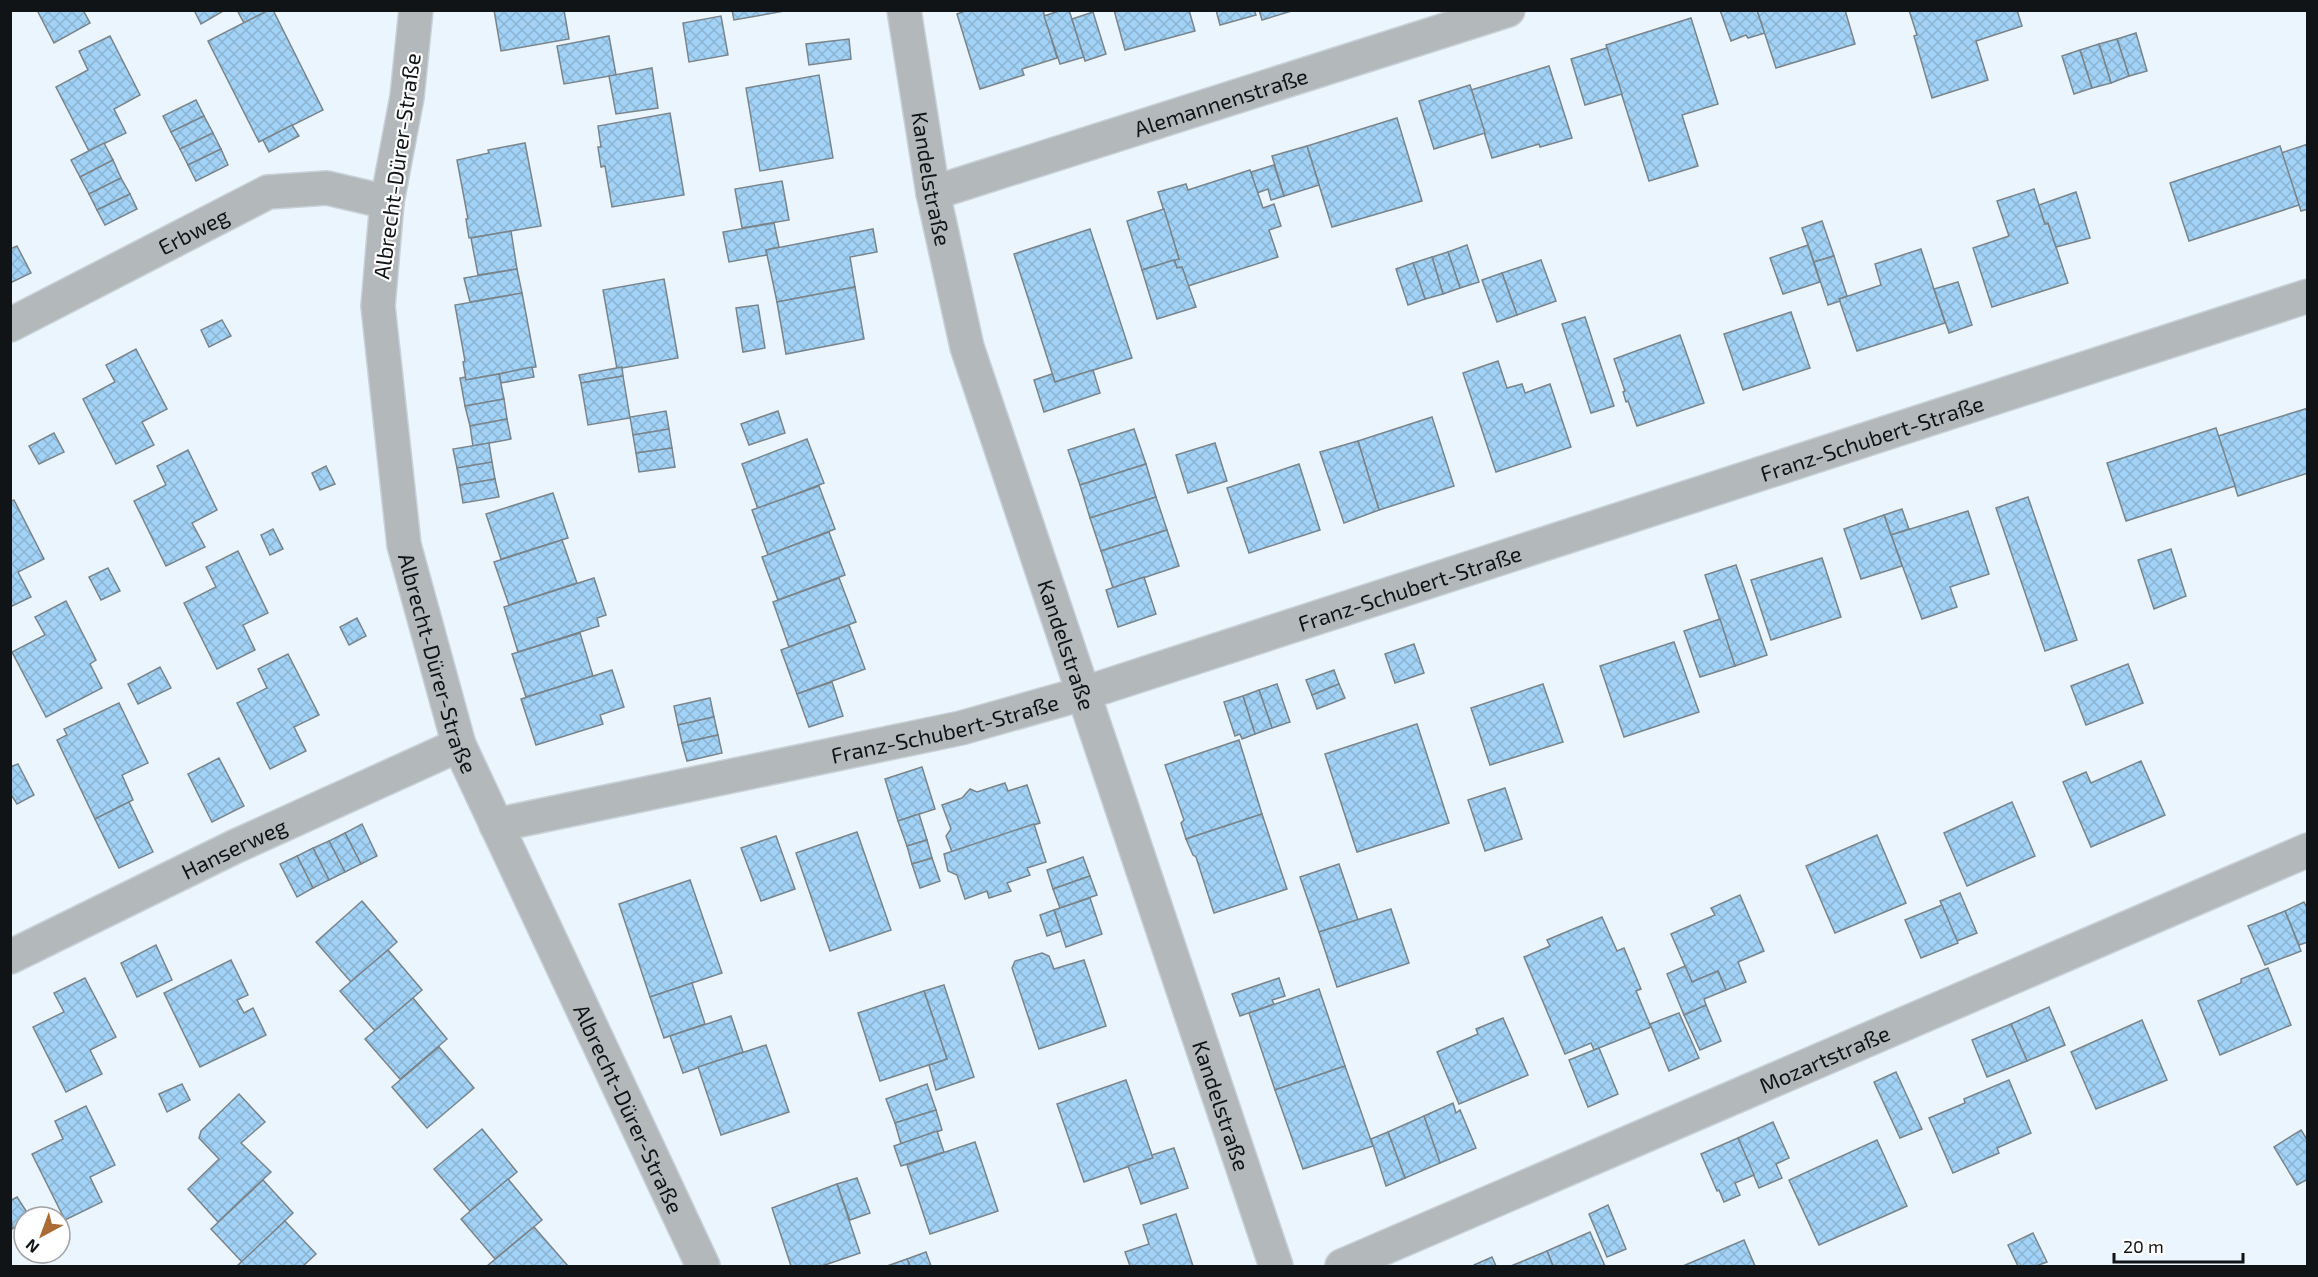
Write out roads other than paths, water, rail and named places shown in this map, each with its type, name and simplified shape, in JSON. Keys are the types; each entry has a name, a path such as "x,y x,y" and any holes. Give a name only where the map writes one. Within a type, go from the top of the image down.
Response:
{"street":[{"name":"Albrecht-Dürer-Straße","path":"416,10 407,96 387,202 378,306 404,544 459,745 703,1266"},
{"name":"Kandelstraße","path":"904,10 933,193 967,347 1276,1266"},
{"name":"Alemannenstraße","path":"933,193 1508,10"},
{"name":"Erbweg","path":"10,325 268,192 327,188 387,202"},
{"name":"Franz-Schubert-Straße","path":"496,825 961,728 1085,693 2307,296"},
{"name":"Hanserweg","path":"10,957 234,847 459,745"},
{"name":"Mozartstraße","path":"1342,1266 2307,850"}]}
